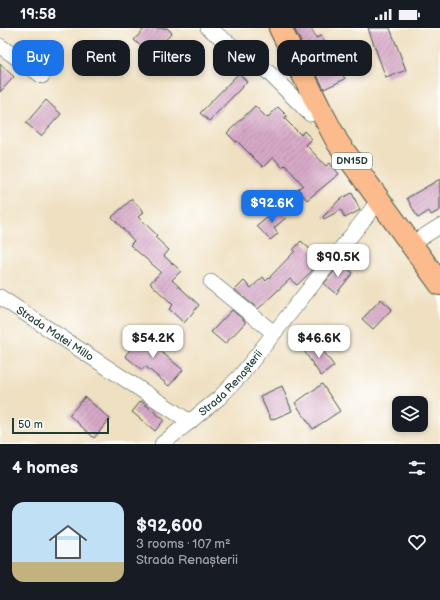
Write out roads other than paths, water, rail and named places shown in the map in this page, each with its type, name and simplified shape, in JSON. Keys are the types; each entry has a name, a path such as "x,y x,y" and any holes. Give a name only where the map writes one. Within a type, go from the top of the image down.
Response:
{"main road":[{"name":"DN15D","path":"280,28 338,143 440,284"}],"street":[{"path":"208,28 268,72 310,114 320,109"},
{"path":"0,46 12,55"},
{"name":"Strada Renașterii","path":"162,444 219,398 241,375 373,208 381,203"},
{"path":"411,244 440,226"},
{"path":"211,282 274,333"},
{"name":"Strada Matei Millo","path":"0,297 190,422"}]}
